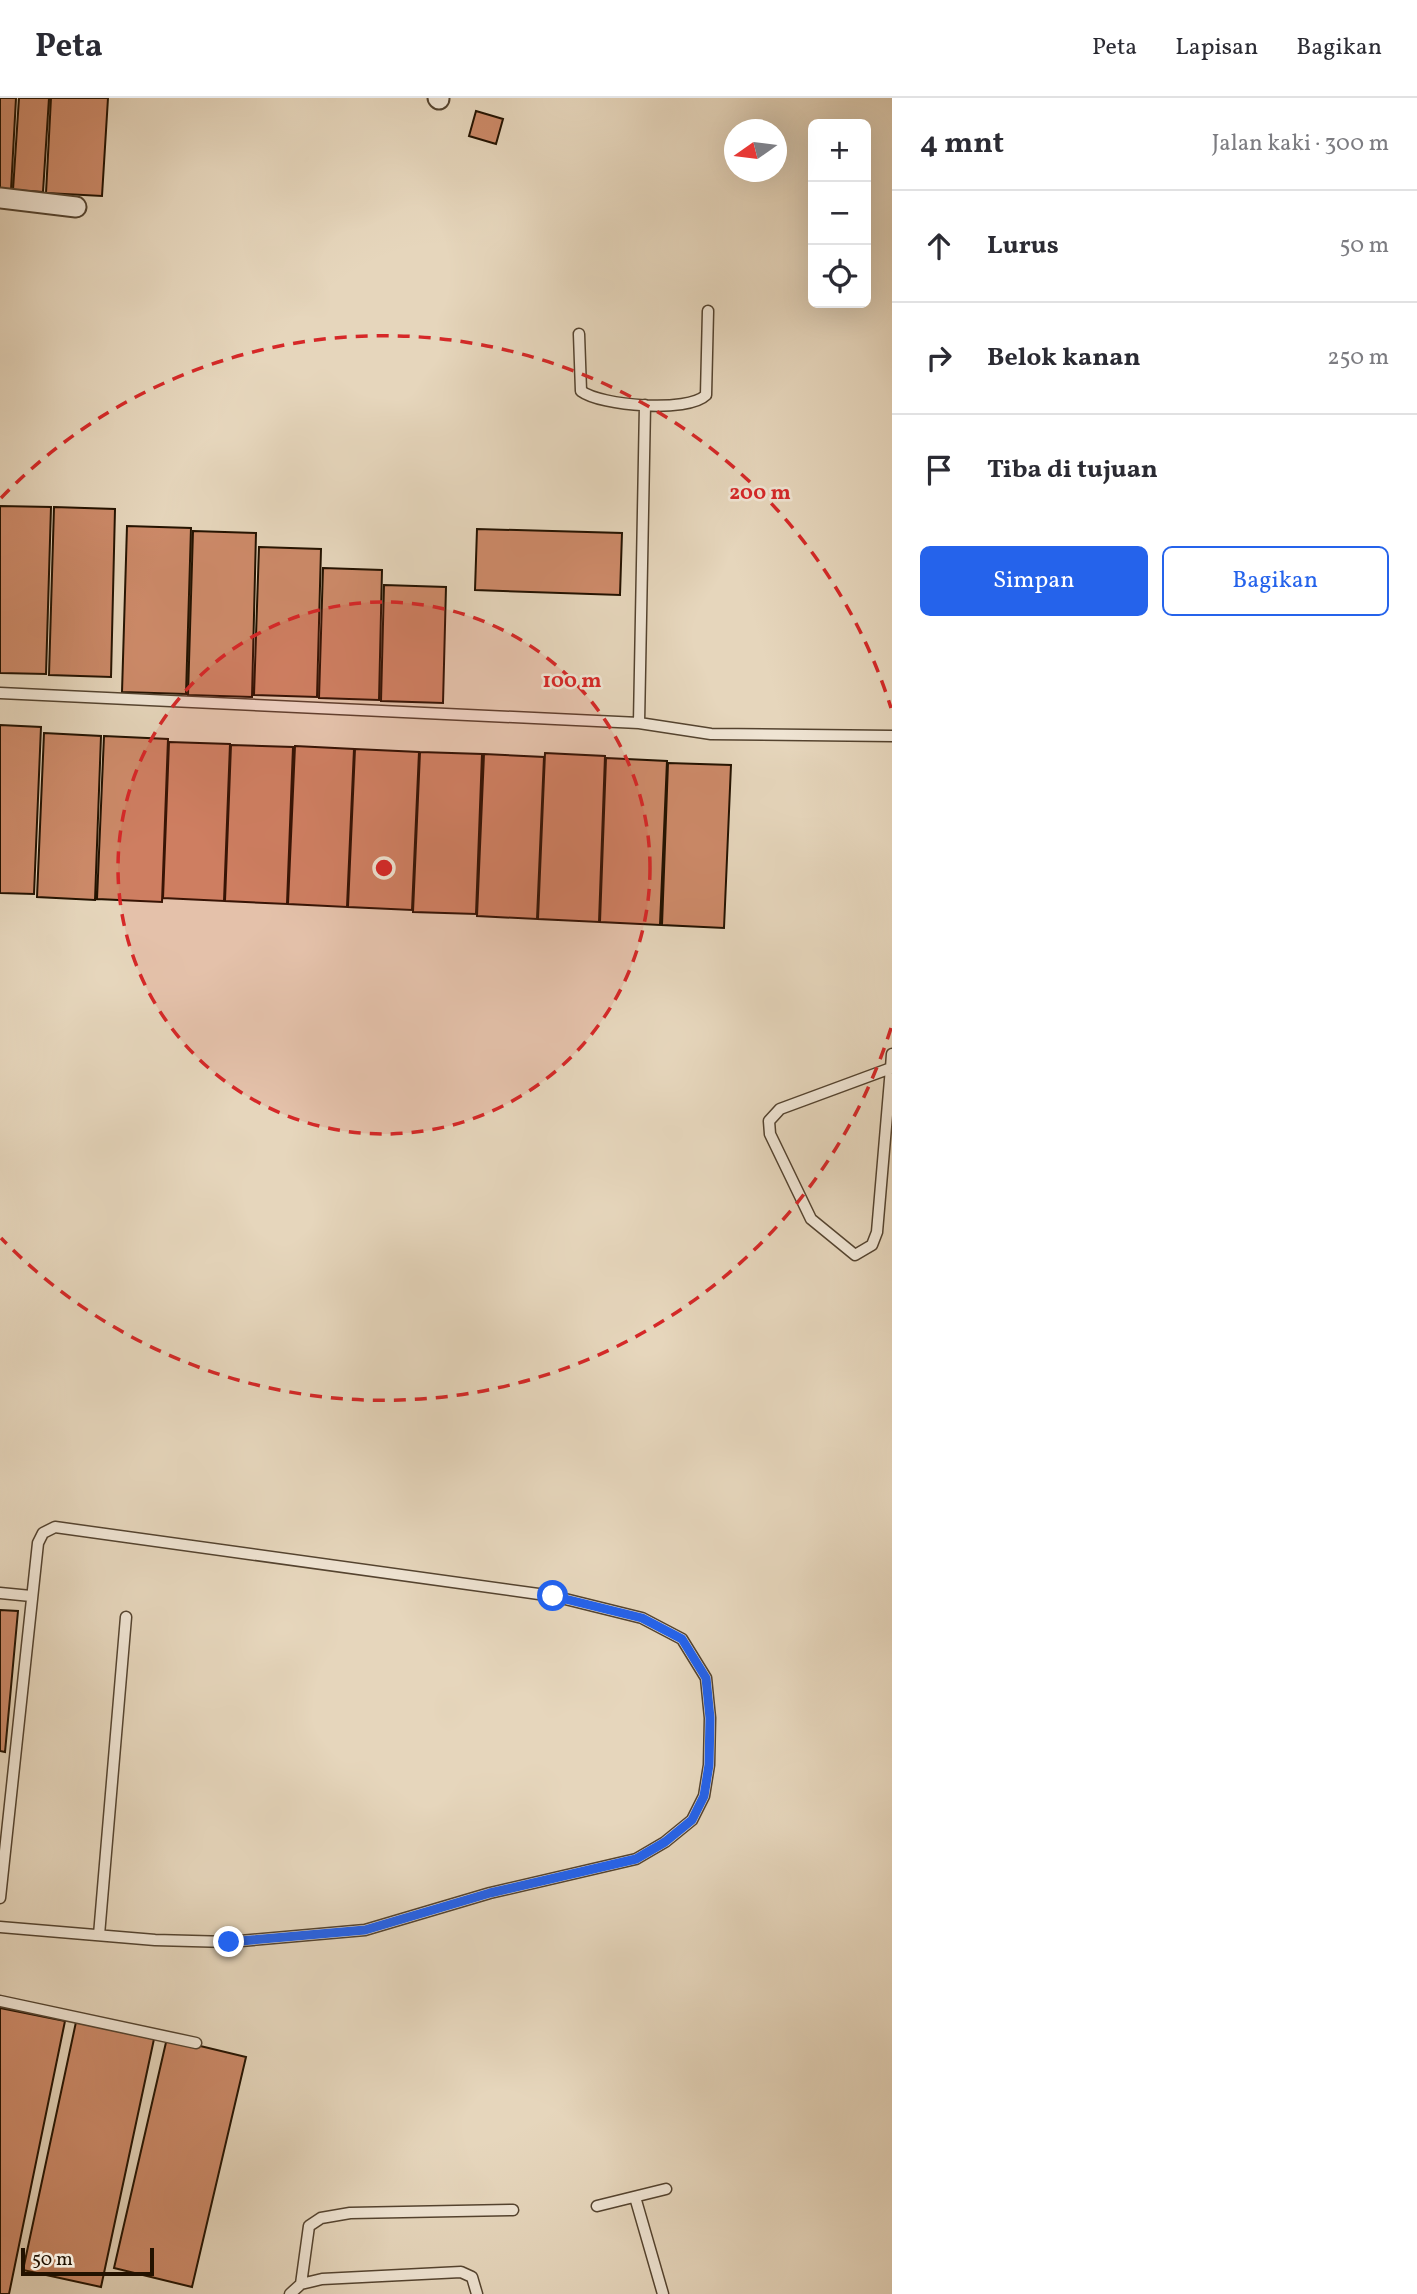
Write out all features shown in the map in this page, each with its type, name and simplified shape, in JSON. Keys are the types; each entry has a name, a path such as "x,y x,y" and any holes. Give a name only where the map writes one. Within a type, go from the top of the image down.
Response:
{"street":[{"path":"0,198 76,207"}],"lane":[{"path":"579,334 581,391 588,397 601,401 645,405 691,403 700,401 706,395 708,311"},
{"path":"639,723 645,405"},
{"path":"0,693 639,723 711,734 892,736"},
{"path":"891,1068 780,1109 769,1121 770,1134 811,1219 855,1255 872,1245 877,1232 891,1068 892,1054"},
{"path":"0,1898 38,1543 43,1533 55,1527 553,1596 642,1618 682,1639 706,1678 710,1718 709,1765 704,1796 692,1820 665,1842 636,1859 490,1893 365,1930 229,1942 155,1940 0,1927"},
{"path":"0,1592 31,1596"},
{"path":"99,1935 126,1617"},
{"path":"0,2001 197,2043"},
{"path":"597,2207 666,2189"},
{"path":"635,2197 663,2294"},
{"path":"301,2284 309,2226 321,2218 349,2213 513,2210"},
{"path":"290,2294 301,2284 322,2279 461,2273 472,2277 477,2294"}],"building":[{"path":"0,98 16,98 11,190 0,189"},
{"path":"19,98 49,98 43,192 13,190"},
{"path":"51,98 108,98 102,196 46,193"},
{"path":"476,111 503,119 496,144 469,136"},
{"path":"0,506 51,507 46,674 0,673"},
{"path":"54,507 115,509 111,677 49,675"},
{"path":"127,526 191,528 186,694 122,692"},
{"path":"477,529 622,533 620,595 475,590"},
{"path":"193,531 256,533 252,697 188,695"},
{"path":"259,547 321,549 317,697 254,695"},
{"path":"323,568 382,570 379,700 319,698"},
{"path":"384,585 446,587 443,703 381,701"},
{"path":"0,725 41,727 34,894 0,893"},
{"path":"44,733 101,736 95,900 37,897"},
{"path":"104,736 168,739 162,902 97,899"},
{"path":"169,742 230,744 224,901 163,898"},
{"path":"231,745 293,747 287,904 225,901"},
{"path":"295,746 354,749 347,907 288,904"},
{"path":"355,749 419,752 412,910 348,907"},
{"path":"420,752 482,754 476,914 413,912"},
{"path":"545,753 605,756 599,922 538,919"},
{"path":"484,754 544,757 537,919 477,916"},
{"path":"606,758 667,761 660,925 600,922"},
{"path":"668,763 731,765 724,928 662,925"},
{"path":"0,1610 18,1611 5,1752 0,1751"},
{"path":"0,2008 65,2021 9,2294 0,2294"},
{"path":"76,2022 154,2039 101,2287 23,2270"},
{"path":"167,2038 246,2057 192,2287 114,2268"}],"route":[{"path":"229,1942 365,1930 490,1893 636,1859 665,1842 692,1820 704,1796 709,1765 710,1718 706,1678 682,1639 642,1618 553,1596"}]}
